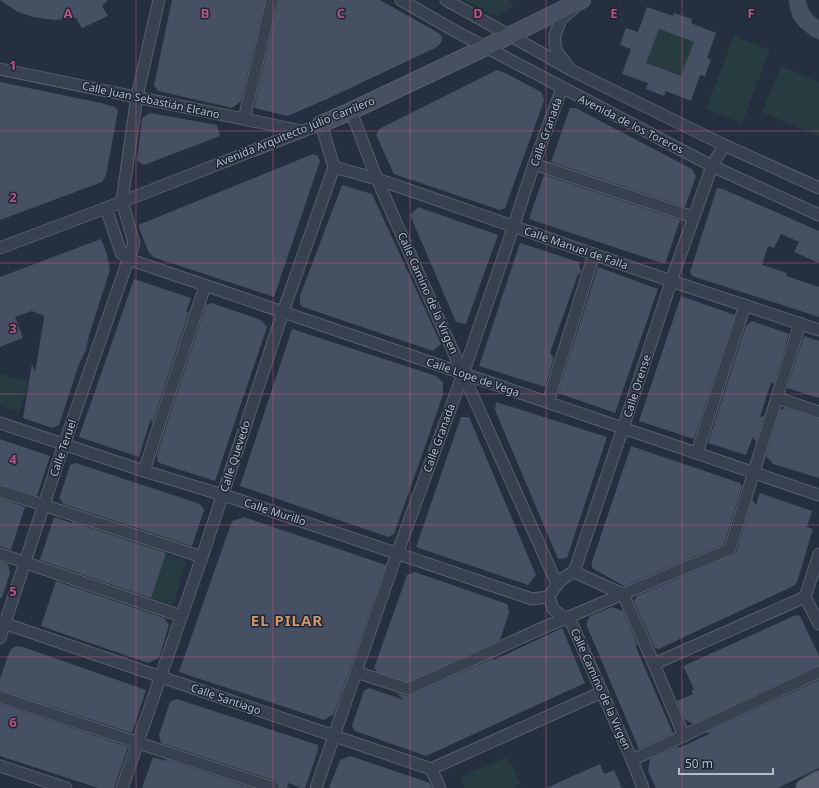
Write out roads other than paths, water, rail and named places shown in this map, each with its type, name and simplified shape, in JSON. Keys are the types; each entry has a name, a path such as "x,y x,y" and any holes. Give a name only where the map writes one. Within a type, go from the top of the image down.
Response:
{"main road":[{"path":"805,788 819,780"}],"street":[{"path":"122,201 137,96 159,0"},
{"path":"244,119 272,0"},
{"name":"Avenida de los Toreros","path":"401,0 486,48 712,166 819,215"},
{"name":"Avenida de los Toreros","path":"446,0 571,70 724,145 819,188"},
{"name":"Avenida de los Toreros","path":"571,70 557,52 555,35 562,20 583,0"},
{"name":"Avenida Arquitecto Julio Carrilero","path":"0,248 321,124 486,48 583,0"},
{"name":"Calle Juan Sebastián Elcano","path":"0,69 302,131"},
{"name":"Calle Granada","path":"316,788 397,553 463,374 514,227 534,164 562,88"},
{"name":"Calle Camino de la Virgen","path":"351,111 377,179 558,584"},
{"path":"321,124 334,167"},
{"path":"712,166 724,145"},
{"path":"534,164 693,218"},
{"name":"Calle Orense","path":"574,572 671,281 712,166"},
{"name":"Calle Manuel de Falla","path":"334,167 377,179 671,281 819,330"},
{"name":"Calle Quevedo","path":"122,788 223,495 283,312 334,167"},
{"name":"Calle Teruel","path":"0,638 2,623 25,563 134,242 122,201"},
{"path":"106,208 122,253 128,259"},
{"path":"548,402 594,254"},
{"name":"Calle Lope de Vega","path":"128,259 819,495"},
{"path":"144,471 205,286"},
{"path":"697,453 745,306"},
{"path":"356,672 408,689 547,626 730,549 800,323"},
{"path":"777,398 819,412"},
{"name":"Calle Murillo","path":"0,423 144,471 223,495 532,599 549,598"},
{"path":"0,491 202,557"},
{"path":"0,554 181,616"},
{"path":"819,554 805,597 819,624"},
{"path":"549,598 564,577 574,572 623,594 684,736"},
{"path":"654,664 805,597"},
{"name":"Calle Camino de la Virgen","path":"549,598 553,609 572,624 643,788"},
{"name":"Calle Santiago","path":"2,623 431,769"},
{"path":"632,760 819,672"},
{"path":"440,788 431,769 602,692"},
{"path":"0,697 274,788"},
{"path":"0,766 66,788"}],"district":[{"name":"EL PILAR","path":"287,621"}]}
